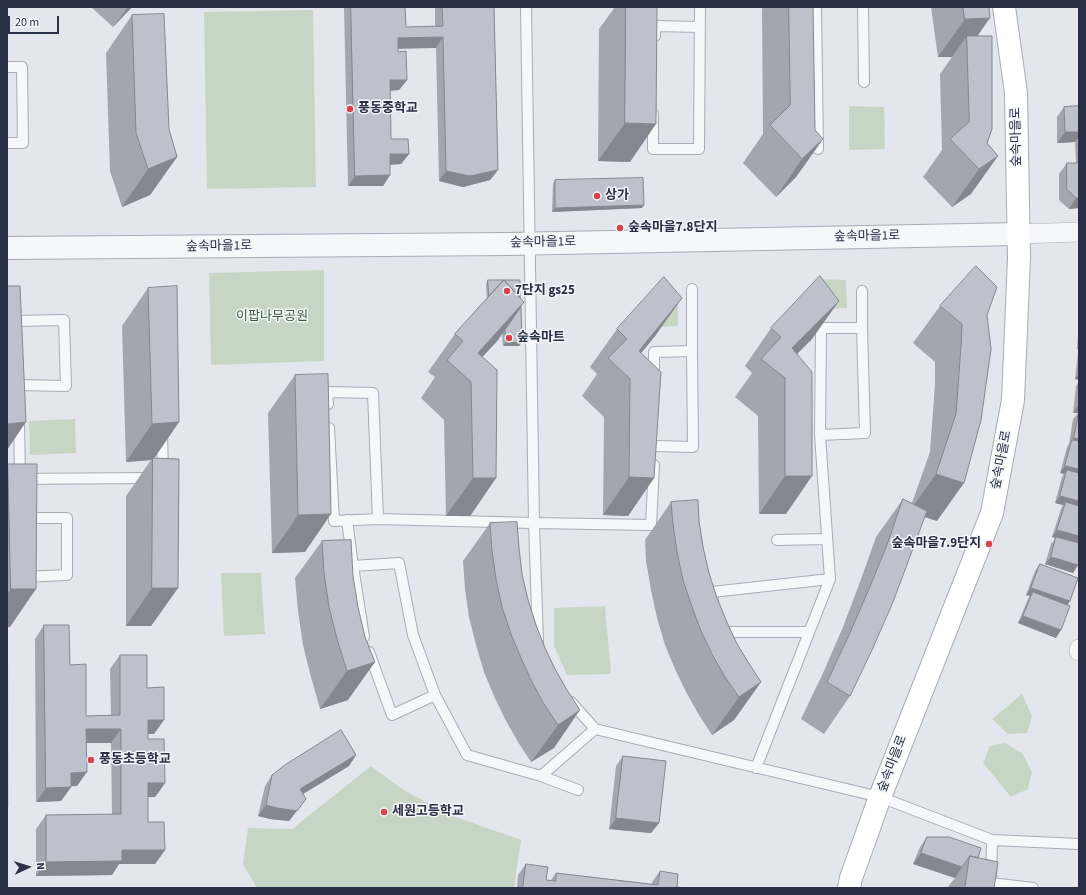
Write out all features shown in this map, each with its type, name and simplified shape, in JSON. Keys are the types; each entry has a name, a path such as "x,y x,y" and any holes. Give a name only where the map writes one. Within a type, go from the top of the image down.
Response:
{"main road":[{"name":"숲속마을로","path":"849,888 851,878 880,797 992,513 1013,400 1020,258 1016,93 1004,7"}],"street":[{"name":"숲속마을1로","path":"7,248 529,243 1079,232"}],"lane":[{"path":"526,7 534,523 538,646 541,653"},
{"path":"654,103 653,149 698,149 700,7"},
{"path":"816,7 818,149"},
{"path":"863,7 864,82"},
{"path":"654,49 655,26 700,27"},
{"path":"7,67 22,67 23,143 7,143"},
{"path":"378,519 373,393 327,392 334,521 378,519 651,525 655,442 693,447 692,289"},
{"path":"820,435 865,433 862,291"},
{"path":"16,335 16,321 64,320 66,386 18,386"},
{"path":"756,768 830,579 820,435 821,328 862,328"},
{"path":"655,391 654,352 692,351"},
{"path":"18,409 20,483"},
{"path":"7,479 20,483 163,477 162,422"},
{"path":"21,518 67,518 68,575 22,577 22,569"},
{"path":"347,520 365,641 392,715 435,695"},
{"path":"777,540 827,539"},
{"path":"353,566 399,563 413,634 435,695 467,755 541,776 578,790"},
{"path":"713,608 712,592 830,579"},
{"path":"714,624 714,632 809,632"},
{"path":"562,692 595,730 880,797 992,840 1079,844"},
{"path":"541,776 595,730"},
{"path":"992,840 991,886 1033,888"}],"green space":[{"path":"313,10 316,187 207,189 204,12"},
{"path":"849,106 884,107 885,149 849,150"},
{"name":"이팝나무공원","path":"324,270 324,361 211,365 209,273"},
{"path":"819,279 846,280 847,308 820,309"},
{"path":"678,301 678,326 657,327"},
{"path":"75,419 76,453 30,455 29,421"},
{"path":"221,573 261,573 265,634 224,636"},
{"path":"605,606 611,674 567,675 554,646 554,608"},
{"path":"8,645 9,807 7,807"},
{"path":"1022,694 1032,716 1027,733 1008,734 992,719"},
{"path":"1005,743 1022,753 1032,772 1028,789 1011,797 983,763 990,746"},
{"path":"371,766 402,789 450,815 521,840 514,888 257,888 243,864 248,828 292,829"}],"building":[{"path":"351,7 405,7 406,27 443,26 442,7 494,7 498,170 470,176 446,171 443,37 398,38 398,52 406,51 407,80 390,80 391,139 408,139 409,154 390,154 390,175 355,176"},
{"path":"626,7 657,7 656,124 625,123"},
{"path":"789,7 813,7 815,130 823,139 802,159 770,125 790,105"},
{"path":"963,7 989,7 990,18 965,19"},
{"path":"164,14 169,129 177,157 148,169 136,133 132,15"},
{"path":"967,36 992,36 992,129 987,143 998,156 979,169 950,139 969,122"},
{"path":"1079,106 1079,132 1065,132 1064,107"},
{"path":"1067,163 1079,163 1079,198 1076,198 1067,189"},
{"name":"상가","path":"643,178 644,205 555,208 555,180"},
{"path":"976,266 997,287 987,315 991,349 981,420 964,483 936,474 956,414 962,324 940,306"},
{"path":"820,276 839,301 792,348 812,372 812,476 785,476 785,378 761,359 781,337 771,328"},
{"path":"664,277 682,298 639,351 661,372 654,478 629,477 630,379 608,358 627,339 617,329"},
{"path":"488,280 504,280 489,296"},
{"path":"504,280 520,280 520,298"},
{"path":"504,280 524,302 478,353 497,370 496,478 473,478 471,382 447,360 463,341 455,334"},
{"path":"7,286 20,286 26,422 7,424"},
{"path":"177,286 179,422 152,424 148,288"},
{"path":"521,307 522,342 506,343 505,330"},
{"path":"328,374 331,514 298,515 295,375"},
{"path":"1079,412 1079,439 1074,438"},
{"path":"1072,440 1079,441 1079,469 1065,466"},
{"path":"153,458 179,459 178,588 152,588"},
{"path":"8,464 37,464 36,589 11,589"},
{"path":"1067,470 1079,473 1079,501 1060,496"},
{"path":"903,499 927,511 893,602 850,696 827,682 869,589 887,545"},
{"path":"698,500 699,521 703,547 717,598 736,642 761,682 739,697 725,677 701,631 683,580 677,552 671,502"},
{"path":"1066,502 1079,506 1079,536 1057,530"},
{"path":"517,522 522,574 536,625 555,669 580,710 558,725 544,704 521,658 502,607 496,579 490,523"},
{"path":"1056,537 1079,543 1078,565 1051,557"},
{"path":"351,540 353,576 358,607 365,637 375,662 347,671 329,607 324,573 322,541"},
{"path":"1040,564 1078,578 1070,601 1031,588"},
{"path":"1033,592 1070,606 1061,630 1023,616"},
{"path":"44,625 69,625 70,665 86,664 86,716 120,715 120,655 147,655 147,688 164,687 164,720 148,720 148,739 164,739 165,783 148,783 148,822 164,822 165,850 122,850 122,861 46,862 46,815 121,814 121,729 86,729 87,772 71,773 71,787 46,788"},
{"path":"341,730 356,755 300,789 306,799 297,811 266,805 272,775 285,765"},
{"path":"623,756 666,761 659,823 616,818"},
{"path":"927,837 949,837 981,848 978,858 970,856 962,867 921,853"},
{"path":"970,856 998,862 994,888 965,888"},
{"path":"526,864 548,867 546,880 556,881 556,873 658,885 660,871 678,874 677,887 686,888 523,888"}],"place":[{"name":"풍동중학교","path":"350,109"},
{"name":"상가","path":"597,196"},
{"name":"숲속마을7.8단지","path":"620,228"},
{"name":"7단지 gs25","path":"507,291"},
{"name":"숲속마트","path":"509,338"},
{"name":"숲속마을7.9단지","path":"989,544"},
{"name":"풍동초등학교","path":"91,760"},
{"name":"세원고등학교","path":"384,812"}]}
